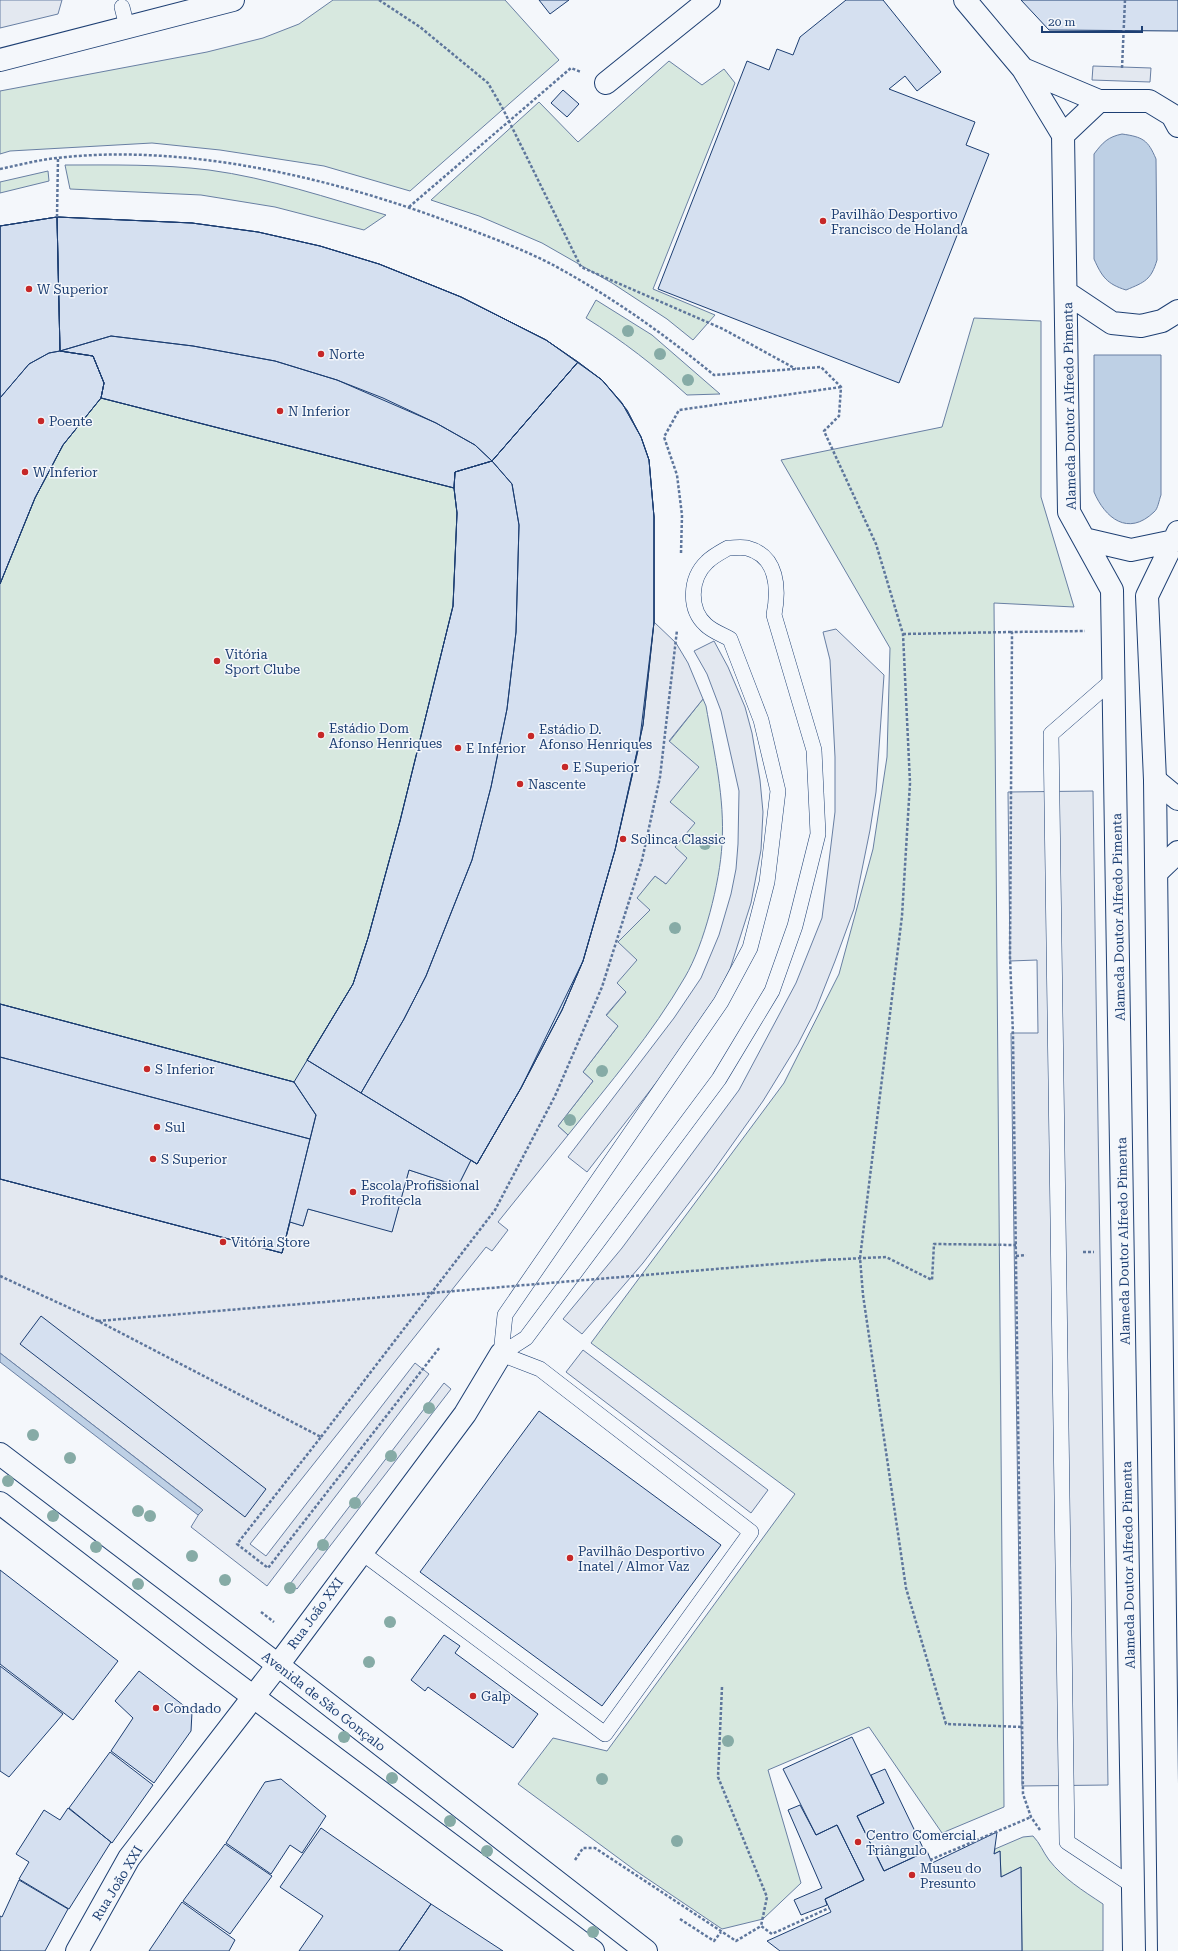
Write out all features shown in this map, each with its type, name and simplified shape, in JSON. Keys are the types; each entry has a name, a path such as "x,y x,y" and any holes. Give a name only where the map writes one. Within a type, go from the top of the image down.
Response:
{"main road":[{"path":"0,60 124,17 233,0"},
{"path":"606,82 710,0"},
{"path":"965,0 1023,69 1063,135 1099,101"},
{"path":"1023,69 1099,101 1149,101 1172,115 1178,126"},
{"name":"Alameda Doutor Alfredo Pimenta","path":"1063,135 1067,293 1069,512 1112,590 1134,1951"},
{"name":"Alameda Doutor Alfredo Pimenta","path":"1067,293 1112,323 1141,326 1162,320 1178,311"},
{"path":"1084,539 1131,550 1176,536"},
{"path":"1169,1951 1156,780 1146,596 1176,536"},
{"path":"1156,780 1178,799"},
{"path":"1156,872 1178,852"},
{"name":"Rua João XXI","path":"78,1951 129,1858 278,1665 465,1414 500,1354"},
{"name":"Avenida de São Gonçalo","path":"0,1454 278,1665 646,1951"},
{"path":"0,1503 253,1697 594,1951"}],"lane":[{"path":"728,548 746,548 766,557 773,570 777,600 774,615 814,750 818,834 795,926 772,991 719,1079 526,1338 500,1354 505,1315 721,1002 750,948 767,882 778,791 761,720 730,639 706,625 696,611 693,594 696,576 707,562 728,548"},
{"path":"1114,679 1051,734 1067,1842 1132,1886"},
{"path":"361,1552 605,1734 751,1532 540,1369 500,1354"}],"path":[{"path":"379,0 420,27 488,83 509,121 581,267 723,329 797,369"},
{"path":"1122,68 1126,0"},
{"path":"409,207 571,68 606,82"},
{"path":"0,169 58,158 124,155 185,158 250,167 318,182 409,207 471,230 554,266 626,308 675,343 714,375 821,367 840,387 839,416 824,432 876,544 903,634 910,783 902,916 860,1258 863,1295 906,1588 946,1724 1022,1727"},
{"path":"57,216 58,158"},
{"path":"681,561 682,515 676,475 664,437 679,410 840,387"},
{"path":"440,1347 268,1568 237,1544 495,1210 558,1089 602,987 642,860 660,777 677,628"},
{"path":"903,634 1113,630"},
{"path":"1012,632 1010,957 1013,1035 1023,1794 1031,1817 1044,1834"},
{"path":"98,1321 860,1258 886,1257 932,1280 934,1244 1016,1245"},
{"path":"1076,1252 1096,1252"},
{"path":"1016,1256 1026,1255"},
{"path":"0,1276 98,1321 321,1437"},
{"path":"261,1612 276,1623"},
{"path":"575,1860 584,1848 595,1848 736,1941 761,1926 767,1897 718,1777 722,1687"},
{"path":"930,1860 1031,1817"},
{"path":"761,1926 772,1934 829,1908"},
{"path":"680,1919 714,1941 721,1932"}],"shaded area":[{"path":"0,0 62,0 58,14 0,28"},
{"path":"333,0 505,0 559,60 410,191 324,166 220,150 152,143 10,151 0,154 0,91 207,52 263,38 299,24"},
{"path":"669,61 702,85 724,69 735,83 653,289 715,315 693,340 667,319 612,283 542,243 479,216 431,200 539,102 578,142"},
{"path":"1093,66 1151,68 1150,82 1092,80"},
{"path":"65,165 155,166 209,170 276,183 386,215 364,230 275,207 201,195 70,189"},
{"path":"48,171 49,181 0,193 0,182"},
{"name":"Estádio Dom Afonso Henriques","path":"57,217 192,223 379,264 461,297 546,340 602,380 627,410 641,437 649,460 654,517 654,622 639,746 615,850 583,961 562,1010 521,1088 477,1164 471,1161 458,1186 409,1170 392,1232 308,1209 303,1226 290,1222 282,1253 0,1179 0,226"},
{"path":"596,300 652,335 720,394 687,395 638,354 586,318"},
{"path":"974,318 1041,321 1041,497 1074,607 994,603 1004,1807 942,1833 869,1727 768,1770 801,1883 763,1919 722,1929 636,1871 518,1784 553,1738 607,1751 795,1494 591,1343 784,1083 839,974 873,849 887,757 890,648 781,460 942,427"},
{"path":"654,622 676,643 688,663 703,699 669,741 699,767 670,802 695,823 675,847 687,858 666,884 655,876 637,898 650,910 618,942 637,960 617,983 626,992 606,1015 618,1026 583,1072 593,1081 558,1126 568,1135 498,1222 508,1230 492,1251 486,1247 250,1544 266,1556 415,1363 429,1374 267,1586 191,1527 202,1509 0,1353 0,1179 282,1253 290,1222 303,1226 308,1209 392,1231 409,1170 458,1186 471,1160 477,1164 521,1088 562,1010 583,961 615,850 639,746"},
{"path":"836,629 884,675 876,792 854,909 816,1009 798,1044 763,1101 712,1173 643,1263 582,1334 563,1319 622,1248 739,1090 796,983 822,918 835,812 835,757 830,660 823,632"},
{"path":"714,641 728,667 745,707 752,733 760,780 763,812 761,850 751,903 730,969 717,995 666,1070 587,1172 568,1157 674,1018 701,978 719,935 731,894 736,869 738,844 739,791 721,711 707,674 694,651"},
{"path":"703,699 706,706 718,775 723,827 721,859 705,931 692,964 659,1019 630,1058 568,1135 558,1126 593,1081 583,1072 618,1026 606,1016 626,992 617,984 618,942 636,898 655,876 666,884 674,847 670,802 669,742"},
{"path":"1093,791 1108,1785 1022,1786 1011,1033 1038,1033 1037,960 1010,961 1008,792"},
{"path":"583,1350 768,1490 751,1513 566,1372"},
{"path":"444,1383 451,1389 297,1589 290,1584"},
{"path":"1033,1836 1049,1860 1061,1873 1103,1904 1103,1951 1022,1951 1021,1867 1001,1877 1000,1851 994,1854 995,1849 1023,1837"}],"water":[{"path":"1122,134 1135,136 1144,140 1156,159 1157,260 1155,267 1146,280 1126,290 1119,288 1106,279 1094,259 1094,154 1106,141"},
{"path":"1094,355 1161,355 1161,495 1155,511 1144,519 1135,523 1126,524 1111,516 1104,510 1094,492"},
{"path":"0,1353 203,1510 198,1515 0,1362"}],"building":[{"path":"539,0 569,0 550,14"},
{"name":"Pavilhão Desportivo Francisco de Holanda","path":"846,0 883,0 941,72 917,91 905,76 889,89 975,122 966,145 989,154 899,383 658,289 747,61 769,70 777,49 793,55 800,37"},
{"path":"1021,0 1178,0 1178,31 1049,30"},
{"path":"563,90 579,104 567,117 551,103"},
{"name":"Estádio D. Afonso Henriques","path":"57,217 192,223 258,232 320,246 379,264 461,297 546,340 602,380 627,410 641,437 649,460 654,517 654,622 643,725 615,850 583,961 562,1010 521,1088 477,1164 471,1160 458,1186 409,1170 392,1232 308,1209 303,1226 290,1222 282,1253 0,1179 0,1004 294,1082 353,984 368,938 400,821 453,606 457,513 454,488 101,398 63,445 35,498 0,584 0,226"},
{"name":"Poente","path":"57,217 60,351 93,356 104,383 101,398 63,445 35,498 0,584 0,226"},
{"name":"Norte","path":"57,217 192,223 258,232 320,246 379,264 461,297 546,340 578,362 492,461 455,472 454,488 101,398 104,383 93,356 60,351"},
{"name":"Norte","path":"57,217 192,223 258,232 320,246 379,264 461,297 546,340 578,362 492,461 475,445 436,423 383,398 337,380 275,361 193,346 111,336 60,351"},
{"name":"W Superior","path":"57,217 60,351 49,353 29,364 0,398 0,226"},
{"name":"N Inferior","path":"111,336 193,346 275,361 337,380 436,423 475,445 492,461 455,472 454,488 101,398 104,383 93,356 60,351"},
{"name":"W Inferior","path":"60,351 93,356 104,383 101,398 63,445 35,498 0,584 0,398 29,364 49,353"},
{"name":"Nascente","path":"578,362 602,380 622,403 641,437 649,460 654,517 654,622 643,725 615,850 583,961 562,1010 521,1088 477,1164 307,1060 353,984 368,938 400,821 453,606 457,513 454,488 455,472 492,461"},
{"name":"Nascente","path":"578,362 602,380 622,403 641,437 649,460 654,517 654,622 639,746 615,850 583,961 521,1088 477,1164 361,1093 404,1019 426,976 472,860 491,787 507,709 516,632 519,525 512,484 492,461"},
{"name":"E Inferior","path":"492,461 512,484 519,525 516,632 507,709 491,787 472,860 426,976 404,1019 361,1093 307,1060 353,984 368,938 400,821 453,606 457,513 454,488 455,472"},
{"name":"Sul","path":"0,1004 294,1082 316,1115 282,1253 0,1179"},
{"name":"S Inferior","path":"0,1004 294,1082 316,1115 310,1139 0,1057"},
{"name":"Sul","path":"0,1057 310,1139 282,1253 0,1179"},
{"path":"41,1316 266,1489 245,1517 20,1344"},
{"name":"Pavilhão Desportivo Inatel / Almor Vaz","path":"539,1411 721,1545 602,1706 420,1572"},
{"path":"0,1570 118,1661 73,1720 0,1664"},
{"path":"444,1635 460,1646 455,1653 538,1714 513,1748 428,1687 425,1691 411,1680"},
{"path":"0,1666 63,1714 9,1777 0,1771"},
{"path":"139,1671 192,1712 191,1731 154,1783 111,1751 133,1718 115,1701"},
{"name":"Centro Comercial Triângulo","path":"852,1737 884,1803 857,1816 884,1871 927,1851 932,1863 997,1832 994,1854 1000,1851 1001,1877 1021,1867 1022,1951 780,1951 767,1941 831,1912 825,1899 864,1880 837,1825 816,1835 783,1769"},
{"path":"110,1752 153,1785 112,1843 69,1808"},
{"path":"885,1769 925,1852 884,1871 857,1816 884,1803 871,1775"},
{"path":"281,1779 326,1816 302,1853 290,1845 271,1874 226,1843 265,1782"},
{"path":"800,1805 816,1835 837,1825 864,1880 825,1899 827,1905 801,1915 794,1900 822,1888 788,1810"},
{"path":"68,1808 111,1842 69,1909 19,1879 29,1862 16,1854 44,1810 60,1820"},
{"path":"321,1828 431,1904 399,1951 299,1951 323,1916 280,1887"},
{"path":"225,1844 272,1876 230,1934 183,1901"},
{"path":"19,1880 68,1909 45,1951 0,1951 0,1916 2,1917"},
{"path":"182,1902 235,1940 229,1951 149,1951"},
{"path":"431,1904 503,1951 399,1951"}],"place":[{"name":"Pavilhão Desportivo Francisco de Holanda","path":"823,221"},
{"name":"W Superior","path":"29,289"},
{"name":"Norte","path":"321,354"},
{"name":"N Inferior","path":"280,411"},
{"name":"Poente","path":"41,421"},
{"name":"W Inferior","path":"25,472"},
{"name":"Vitória Sport Clube","path":"217,661"},
{"name":"Estádio Dom Afonso Henriques","path":"321,735"},
{"name":"Estádio D. Afonso Henriques","path":"531,736"},
{"name":"E Inferior","path":"458,748"},
{"name":"E Superior","path":"565,767"},
{"name":"Nascente","path":"520,784"},
{"name":"Solinca Classic","path":"623,839"},
{"name":"S Inferior","path":"147,1069"},
{"name":"Sul","path":"157,1127"},
{"name":"S Superior","path":"153,1159"},
{"name":"Escola Profissional Profitecla","path":"353,1192"},
{"name":"Vitória Store","path":"223,1242"},
{"name":"Pavilhão Desportivo Inatel / Almor Vaz","path":"570,1558"},
{"name":"Galp","path":"473,1696"},
{"name":"Condado","path":"156,1708"},
{"name":"Centro Comercial Triângulo","path":"858,1842"},
{"name":"Museu do Presunto","path":"912,1875"}]}
